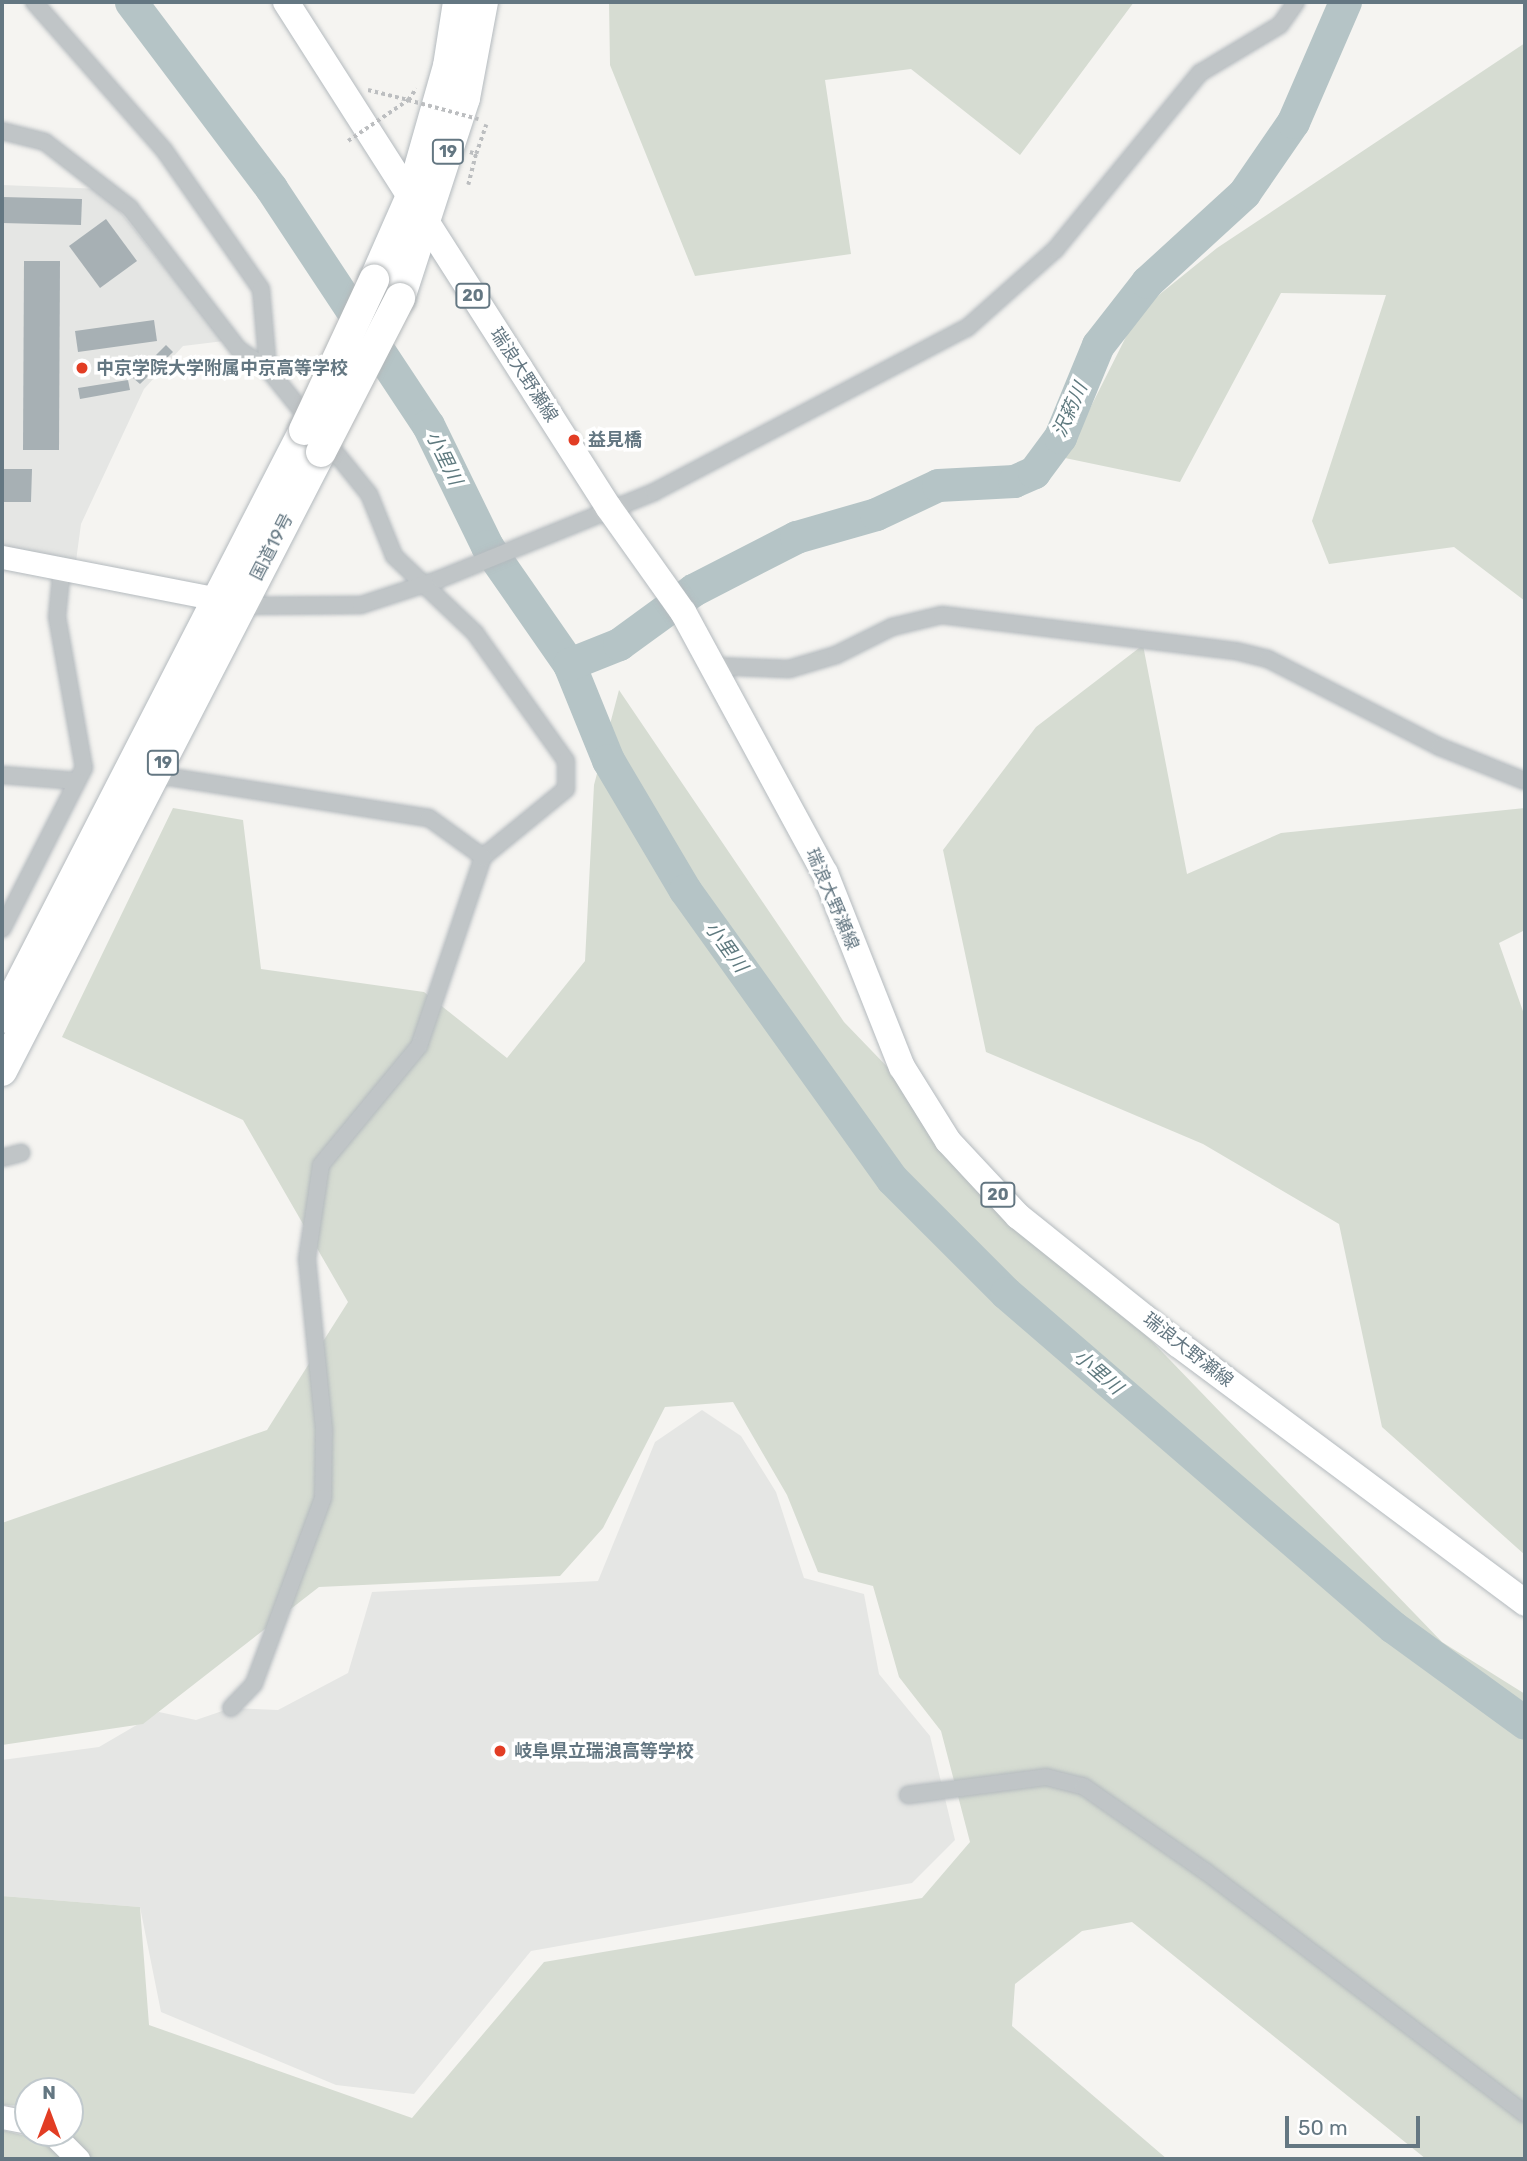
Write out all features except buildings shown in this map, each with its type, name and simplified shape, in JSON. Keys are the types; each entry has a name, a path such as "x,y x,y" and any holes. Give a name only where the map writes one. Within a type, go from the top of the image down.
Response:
{"highway":[{"name":"国道19号","path":"312,441 374,280 411,196 448,66 458,2"},
{"name":"国道19号","path":"2,1018 230,603 312,441 400,298 428,225 465,98 483,2"},
{"name":"国道19号","path":"2,1071 157,775 230,603"}],"main road":[{"name":"瑞浪大野瀬線","path":"286,2 609,508 682,612 825,873 902,1068 948,1140 1018,1216 1525,1603"}],"street":[{"path":"34,2 164,150 261,289 268,369"},
{"path":"2,557 230,603 361,605 419,583 440,579 550,535 887,374 998,305 1055,250 1200,73 1280,25 1296,2"},
{"path":"2,131 44,142 130,208 238,349 268,369 369,494 394,556 419,583 475,633 566,761 566,789 483,858 419,1046 357,1114 321,1165 307,1259 324,1428 323,1498 254,1684 230,1708"},
{"path":"2,929 84,768 57,618 62,567"},
{"path":"713,666 789,669 836,655 892,627 942,615 1236,651 1268,659 1440,747 1525,781"},
{"path":"2,775 77,781"},
{"path":"157,775 429,818 483,858"},
{"path":"2,1157 21,1153"},
{"path":"908,1795 1046,1777 1083,1786 1525,2114"}],"path":[{"path":"362,81 368,91 478,119"},
{"path":"348,141 408,100"},
{"path":"468,185 476,154"}],"shaded area":[{"path":"609,2 1134,2 1020,155 911,69 825,80 851,254 695,276 610,65"},
{"path":"1525,43 1525,601 1454,547 1329,564 1312,521 1386,295 1281,293 1180,482 1065,458 1139,311 1217,248"},
{"name":"中京学院大学附属中京高等学校","path":"2,185 102,189 224,341 183,346 144,389 81,524 76,561 2,550"},
{"path":"1143,645 1187,874 1281,833 1525,808 1525,930 1499,943 1525,1017 1525,1555 1382,1427 1339,1224 1203,1144 986,1052 943,850 1036,727"},
{"path":"619,690 844,1022 1442,1642 1525,1694 1525,2159 1426,2159 1132,1922 1082,1931 1015,1984 1012,2026 1167,2159 89,2159 80,2147 84,2147 84,2077 14,2077 14,2105 2,2105 2,1896 140,1907 149,2025 412,2118 544,1962 922,1898 970,1842 941,1731 899,1677 873,1586 818,1572 787,1495 733,1402 665,1407 603,1528 560,1576 319,1587 143,1724 2,1745 2,1523 267,1430 348,1302 243,1120 62,1037 173,808 243,820 261,969 424,992 507,1058 585,961 594,785"},
{"name":"岐阜県立瑞浪高等学校","path":"702,1410 741,1436 776,1492 804,1578 864,1594 879,1674 930,1736 955,1840 912,1883 531,1951 414,2094 336,2085 161,2012 140,1907 2,1896 2,1760 99,1747 159,1712 196,1720 231,1708 278,1710 348,1673 372,1592 598,1581 655,1442"},
{"path":"2,2130 14,2133 14,2147 50,2147 63,2159 2,2159"}],"waterway":[{"name":"小里川","path":"131,2 271,188 428,425 487,546 569,664 608,760 685,890 892,1179 1006,1293 1393,1627 1525,1723"},
{"name":"沢葯川","path":"569,664 619,644 693,590 796,537 876,514 938,485 1014,481 1034,472 1060,437 1098,345 1147,282 1244,193 1293,122 1345,2"}],"place":[{"name":"中京学院大学附属中京高等学校","path":"82,368"},
{"name":"益見橋","path":"574,440"},
{"name":"岐阜県立瑞浪高等学校","path":"500,1751"}]}
